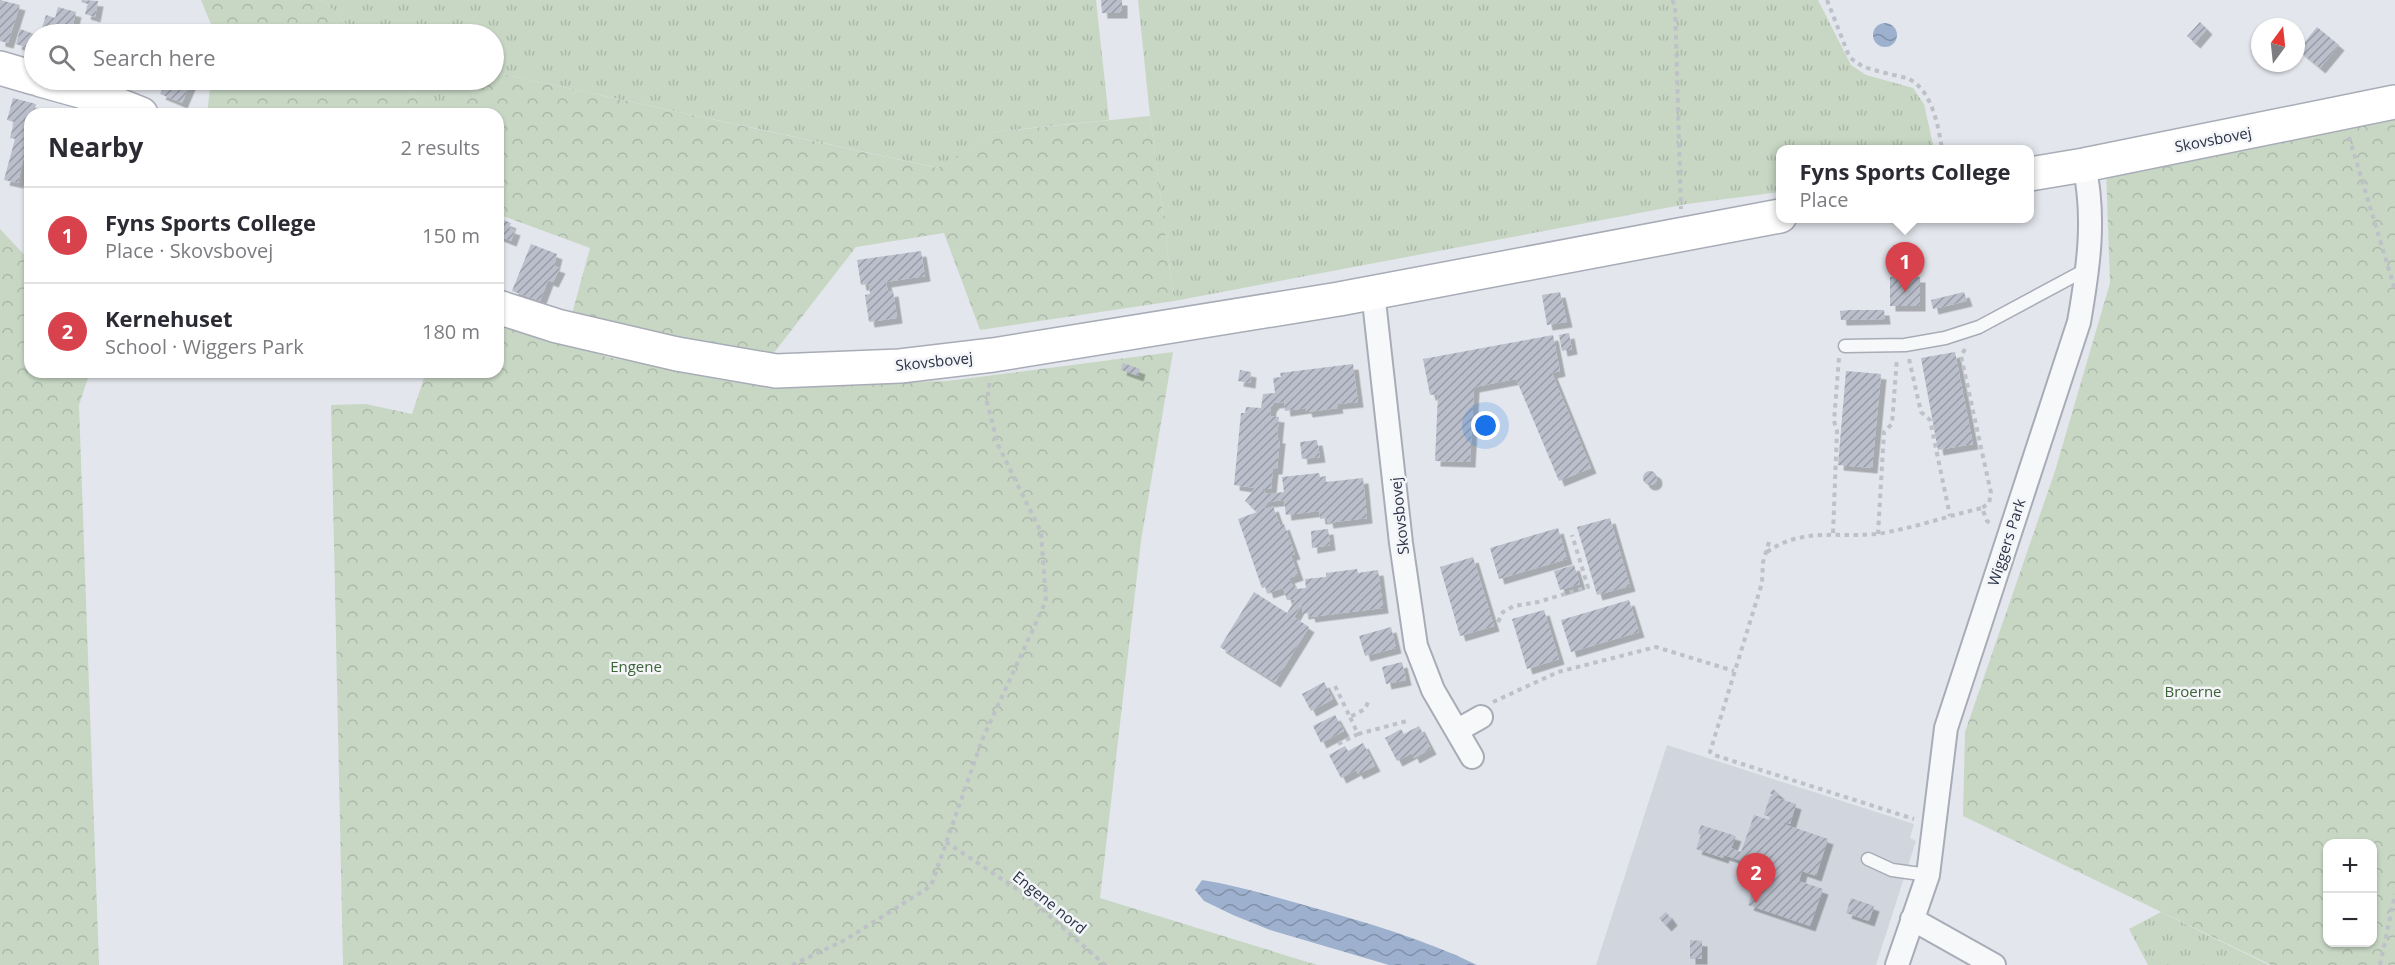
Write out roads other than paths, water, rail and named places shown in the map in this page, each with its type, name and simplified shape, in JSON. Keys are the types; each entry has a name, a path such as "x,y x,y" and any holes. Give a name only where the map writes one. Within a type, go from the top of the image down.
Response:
{"street":[{"path":"0,68 24,75"},
{"path":"77,90 126,108"},
{"name":"Skovsbovej","path":"2034,173 2395,102"},
{"name":"Wiggers Park","path":"1897,965 1928,875 1946,728 2079,322 2088,268 2091,199 2084,165"},
{"name":"Skovsbovej","path":"504,309 557,326 677,354 776,371 900,366 993,355 1373,292 1776,217"},
{"name":"Skovsbovej","path":"1373,292 1404,564 1416,646 1431,685 1472,757"},
{"path":"1458,730 1481,717"},
{"path":"1912,919 1994,965"}],"lane":[{"path":"1845,346 1902,345 1945,338 1965,332 1980,327 2088,268"},
{"path":"1868,859 1892,870 1928,875"}],"water":[{"path":"1885,23 1894,26 1897,35 1894,44 1885,47 1876,44 1873,35 1876,26"},
{"path":"1202,880 1253,891 1371,924 1477,965 1389,965 1270,930 1204,901 1195,890"}],"place":[{"name":"Fyns Sports College","path":"1905,292"},
{"name":"Kernehuset","path":"1756,903"}],"park label":[{"name":"Engene","path":"636,666"},
{"name":"Broerne","path":"2193,691"}]}
